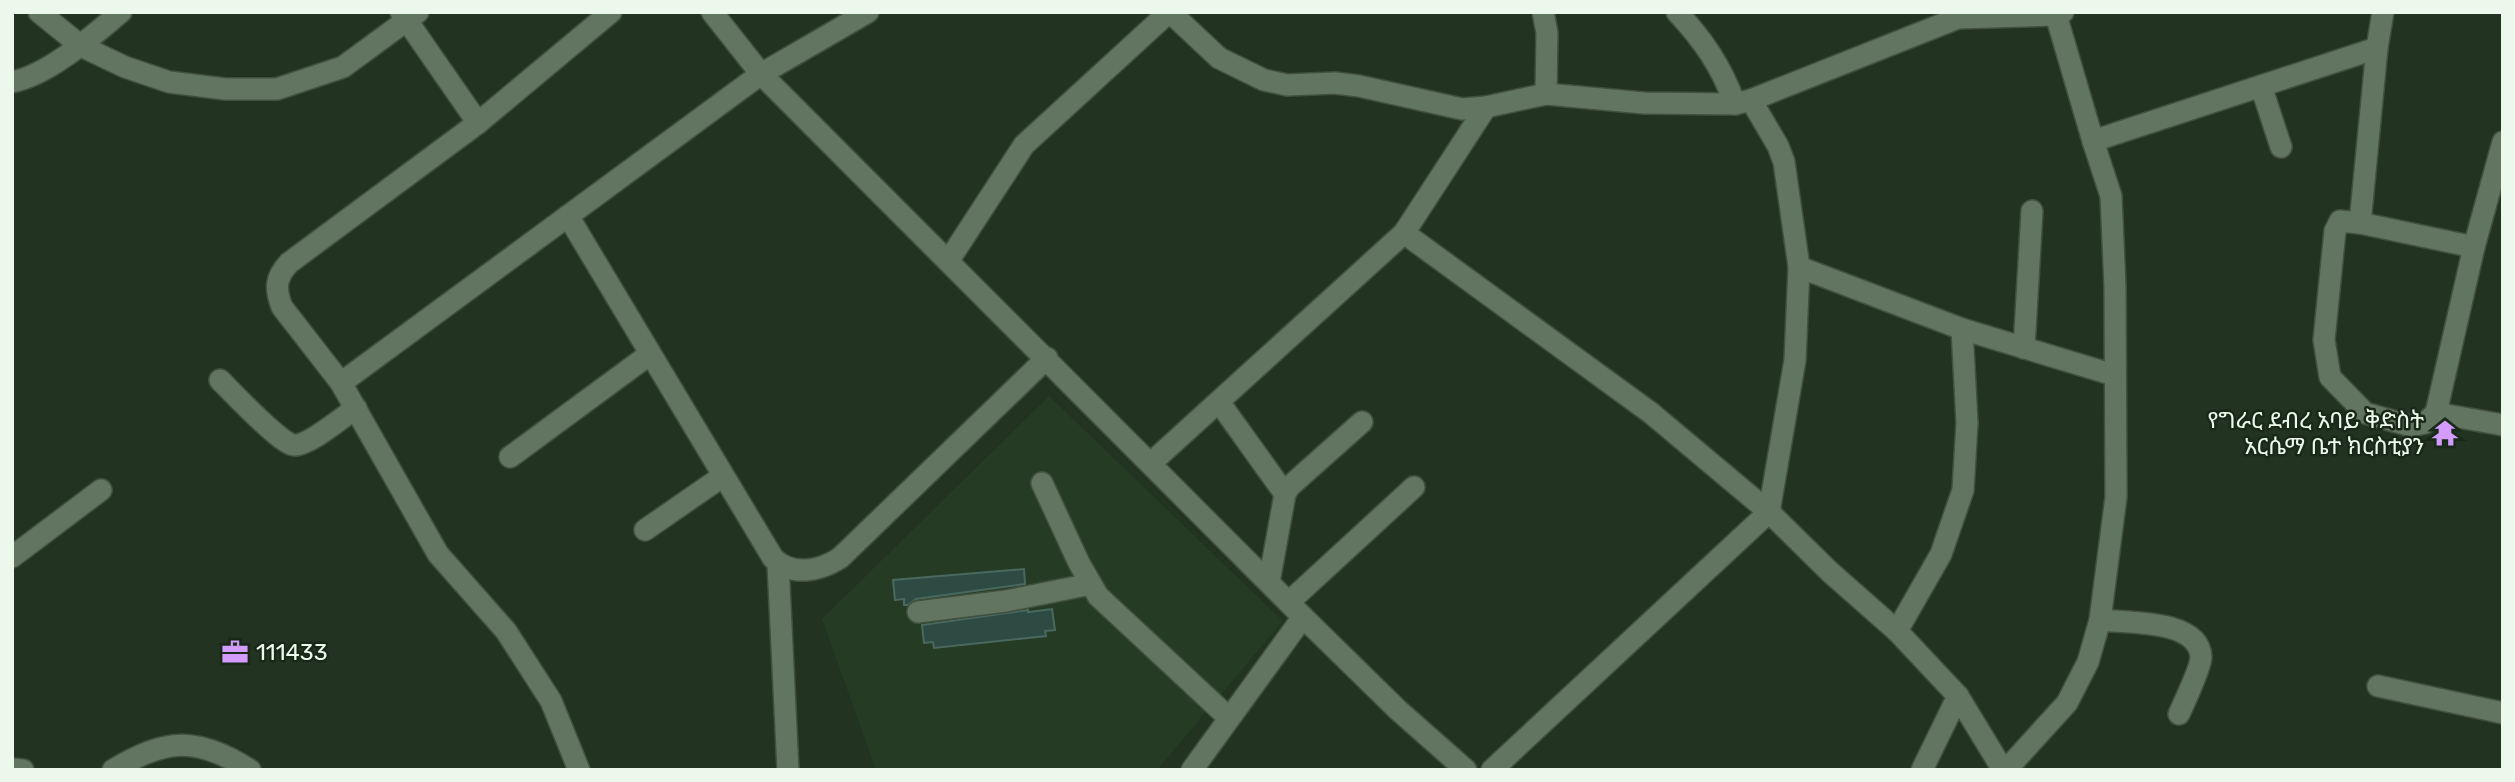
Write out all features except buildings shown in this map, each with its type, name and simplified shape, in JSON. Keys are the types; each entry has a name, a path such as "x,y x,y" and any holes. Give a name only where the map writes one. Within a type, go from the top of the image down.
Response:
{"street":[{"path":"39,12 81,46 125,66 169,82 225,89 277,89 343,67 408,15 478,123"},
{"path":"12,82 30,77 81,46 121,12"},
{"path":"579,770 551,701 506,631 438,554 341,383 282,307 276,293 279,273 289,263 478,123 611,12"},
{"path":"712,12 761,74 1398,710 1466,770"},
{"path":"341,383 761,74 868,12"},
{"path":"949,260 1024,145 1169,12 1219,58 1264,80 1287,85 1335,83 1359,86 1462,109 1486,107 1546,94 1644,103 1743,102 1956,15 2060,14 2093,141 2111,196 2115,287 2116,496 2100,620 2088,662 2067,703 2005,770 1958,696 1897,631 1830,572 1769,512 1651,413 1404,233"},
{"path":"1543,12 1547,33 1546,94"},
{"path":"1492,770 1769,512 1795,360 1799,267 1784,162 1778,146 1743,102 1699,36 1677,12"},
{"path":"2360,223 2383,12"},
{"path":"2093,141 2377,48"},
{"path":"2261,86 2281,147"},
{"path":"1152,463 1404,233 1486,107"},
{"path":"2474,247 2360,223 2340,222 2336,225 2324,341 2330,377 2365,414 2411,426 2425,423 2436,413 2474,247 2503,142"},
{"path":"2024,348 2032,211"},
{"path":"568,216 773,558 778,564 790,569 824,568 840,558 1047,358"},
{"path":"1799,267 1962,329 2114,375"},
{"path":"1897,631 1941,554 1963,490 1967,423 1962,329"},
{"path":"510,457 650,354"},
{"path":"220,380 276,435 293,446 306,442 355,408"},
{"path":"1219,402 1285,494"},
{"path":"2436,413 2503,425"},
{"path":"1269,582 1285,494 1289,487 1362,422"},
{"path":"645,530 723,476"},
{"path":"1042,483 1098,596 1229,718"},
{"path":"1192,770 1229,718 1296,609 1414,487"},
{"path":"12,557 102,490"},
{"path":"768,770 788,763 778,564"},
{"path":"918,612 1006,601 1091,584"},
{"path":"2100,620 2176,628 2197,643 2201,659 2179,714"},
{"path":"2378,686 2503,713"},
{"path":"1922,770 1958,696"},
{"path":"113,770 138,755 164,746 195,745 226,754 250,770"},
{"path":"12,769 23,770"}],"shaded area":[{"path":"1049,396 1283,621 1157,770 876,770 822,619"}],"place":[{"name":"የግራር ደብረ አባይ ቅድስት አርሴማ ቤተ ክርስቲያን","path":"2445,433"},
{"name":"111433","path":"235,652"}]}
